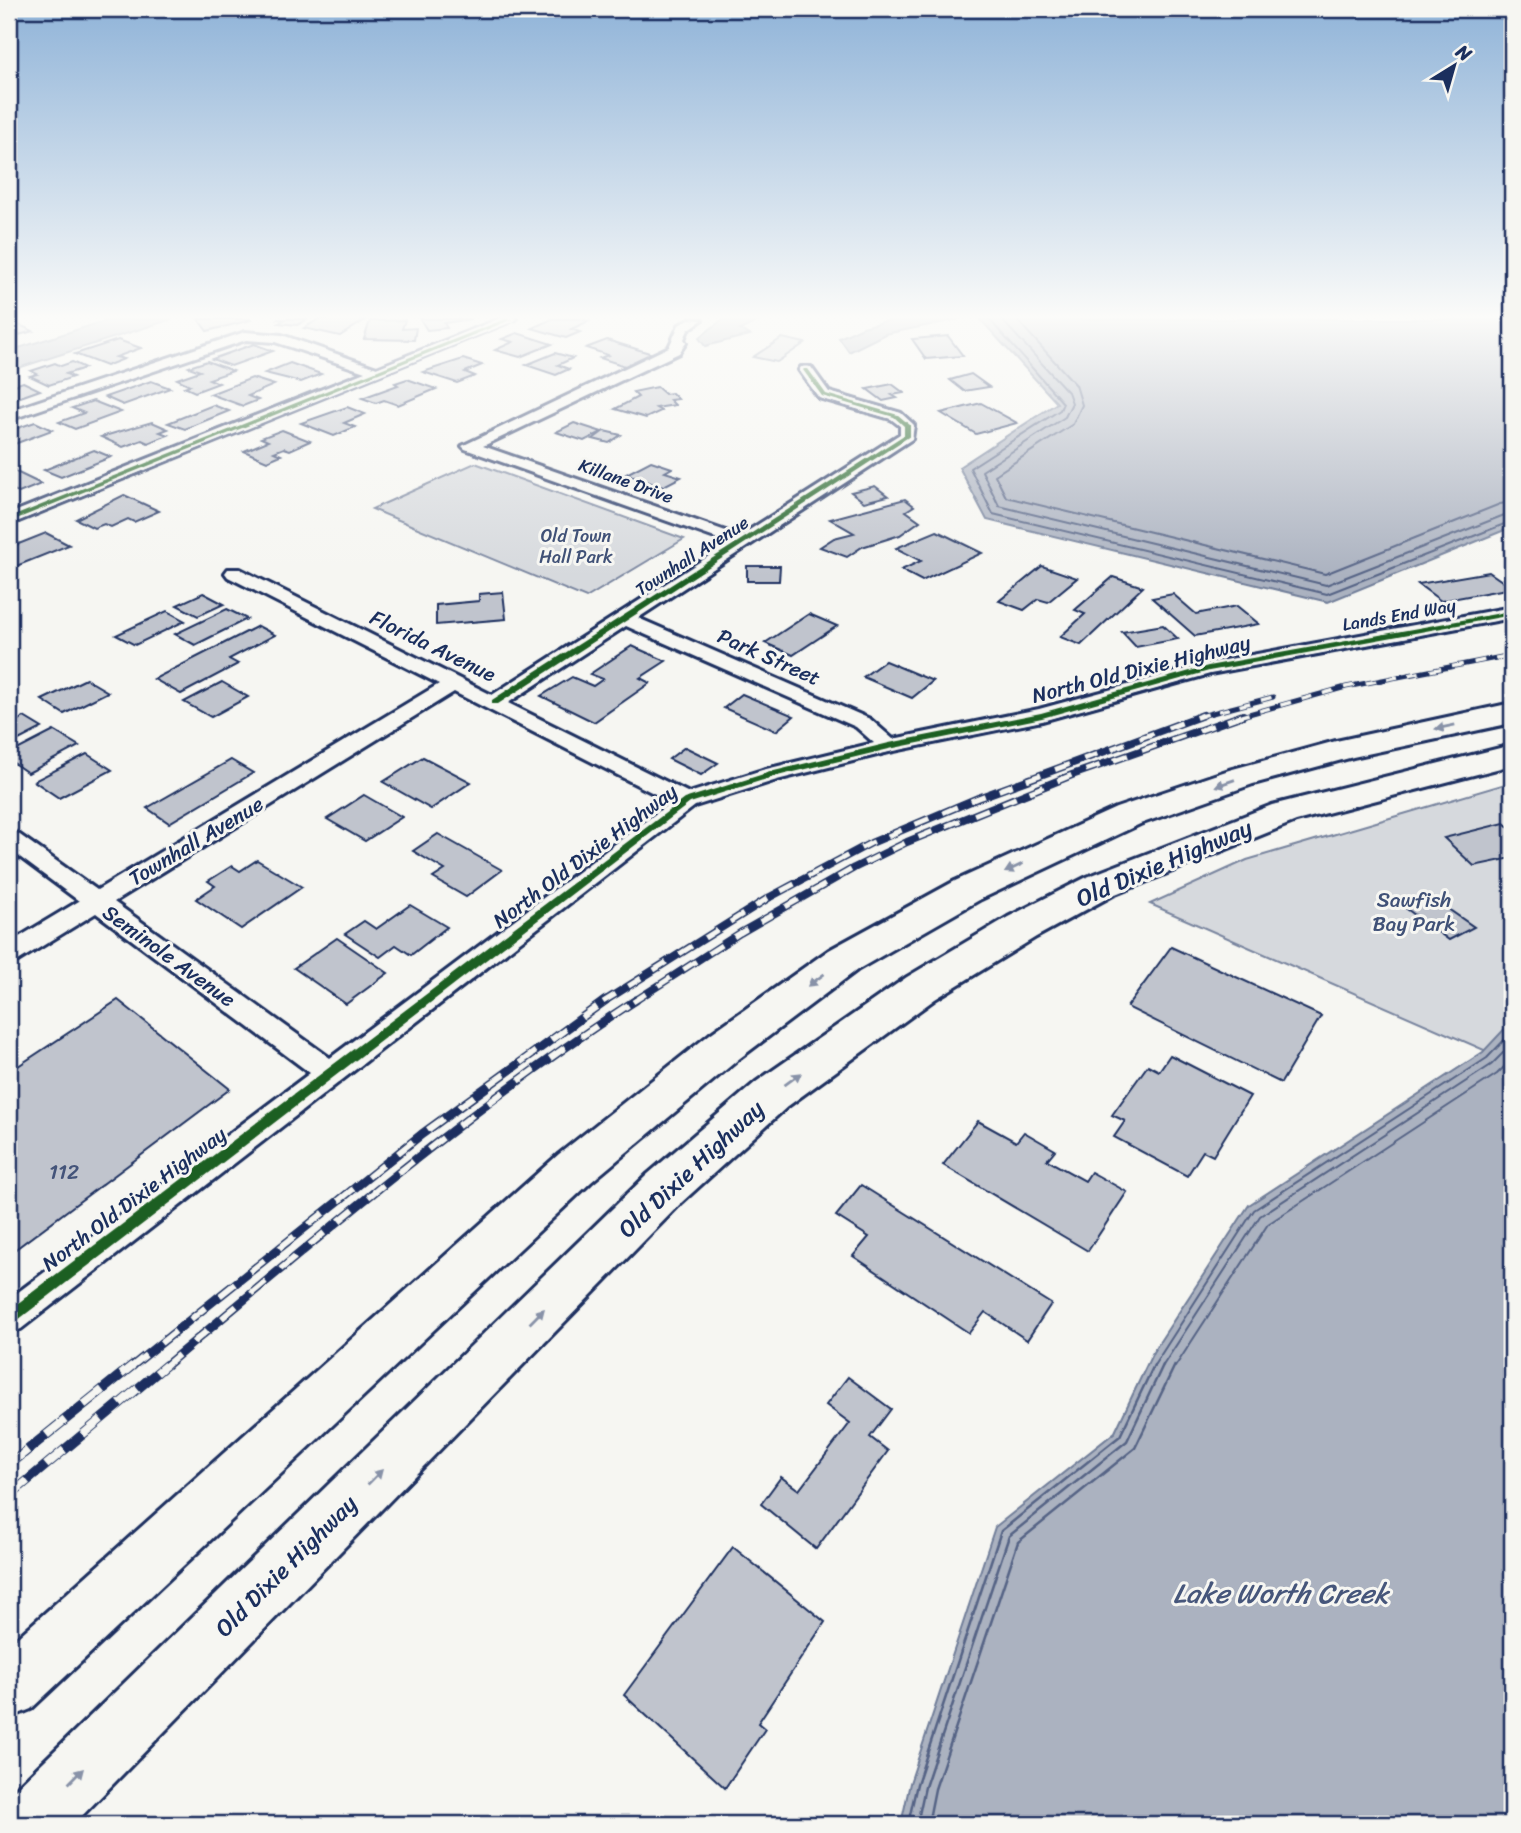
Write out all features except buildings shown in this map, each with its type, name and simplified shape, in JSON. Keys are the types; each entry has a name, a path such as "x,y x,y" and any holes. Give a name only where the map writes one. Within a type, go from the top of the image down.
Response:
{"main road":[{"path":"9,1687 575,1168 725,1046 844,960 968,890 1128,816 1241,777 1348,748 1512,713"},
{"name":"Old Dixie Highway","path":"27,1824 665,1188 772,1094 921,988 1022,927 1100,886 1284,813 1512,755"}],"street":[{"path":"9,416 42,405"},
{"path":"9,520 296,405"},
{"name":"Killane Drive","path":"558,405 470,446 744,543"},
{"name":"Townhall Avenue","path":"495,702 907,436 907,425 896,416 857,405"},
{"name":"Florida Avenue","path":"234,573 687,800"},
{"name":"Lands End Way","path":"1292,651 1512,613"},
{"name":"Park Street","path":"626,619 863,723 889,746"},
{"name":"North Old Dixie Highway","path":"9,1318 687,800 770,775 889,746 1042,715 1161,681 1292,651"},
{"name":"Townhall Avenue","path":"9,954 455,683"},
{"name":"Seminole Avenue","path":"9,838 331,1073"}],"green space":[{"name":"Old Town Hall Park","path":"475,463 684,539 586,598 372,509"},
{"name":"Sawfish Bay Park","path":"1512,782 1512,1043 1500,1057 1150,904 1247,860"}],"water":[{"path":"1055,405 1512,405 1512,527 1328,602 987,520 959,467"},
{"name":"Lake Worth Creek","path":"1512,1021 1512,1824 901,1824 910,1783 995,1527 1115,1432 1153,1352 1249,1205 1483,1052"}],"railway":[{"path":"1238,717 1346,687 1512,655"},
{"path":"1199,716 1273,697"},
{"path":"1199,716 1203,715"},
{"path":"633,1002 740,933 854,868 907,842 1072,775 1243,715"},
{"path":"605,1001 770,897 871,843 978,798 1199,716"},
{"path":"164,1367 394,1176 513,1085 636,1000"},
{"path":"131,1367 422,1134 605,1001"},
{"path":"9,1465 133,1365"},
{"path":"9,1496 166,1365"}],"cycle path":[{"path":"9,520 297,405"},
{"path":"495,702 907,436 907,425 896,416 857,405"},
{"path":"9,1318 687,801 770,775 889,746 1042,715 1208,669 1512,613"}]}
